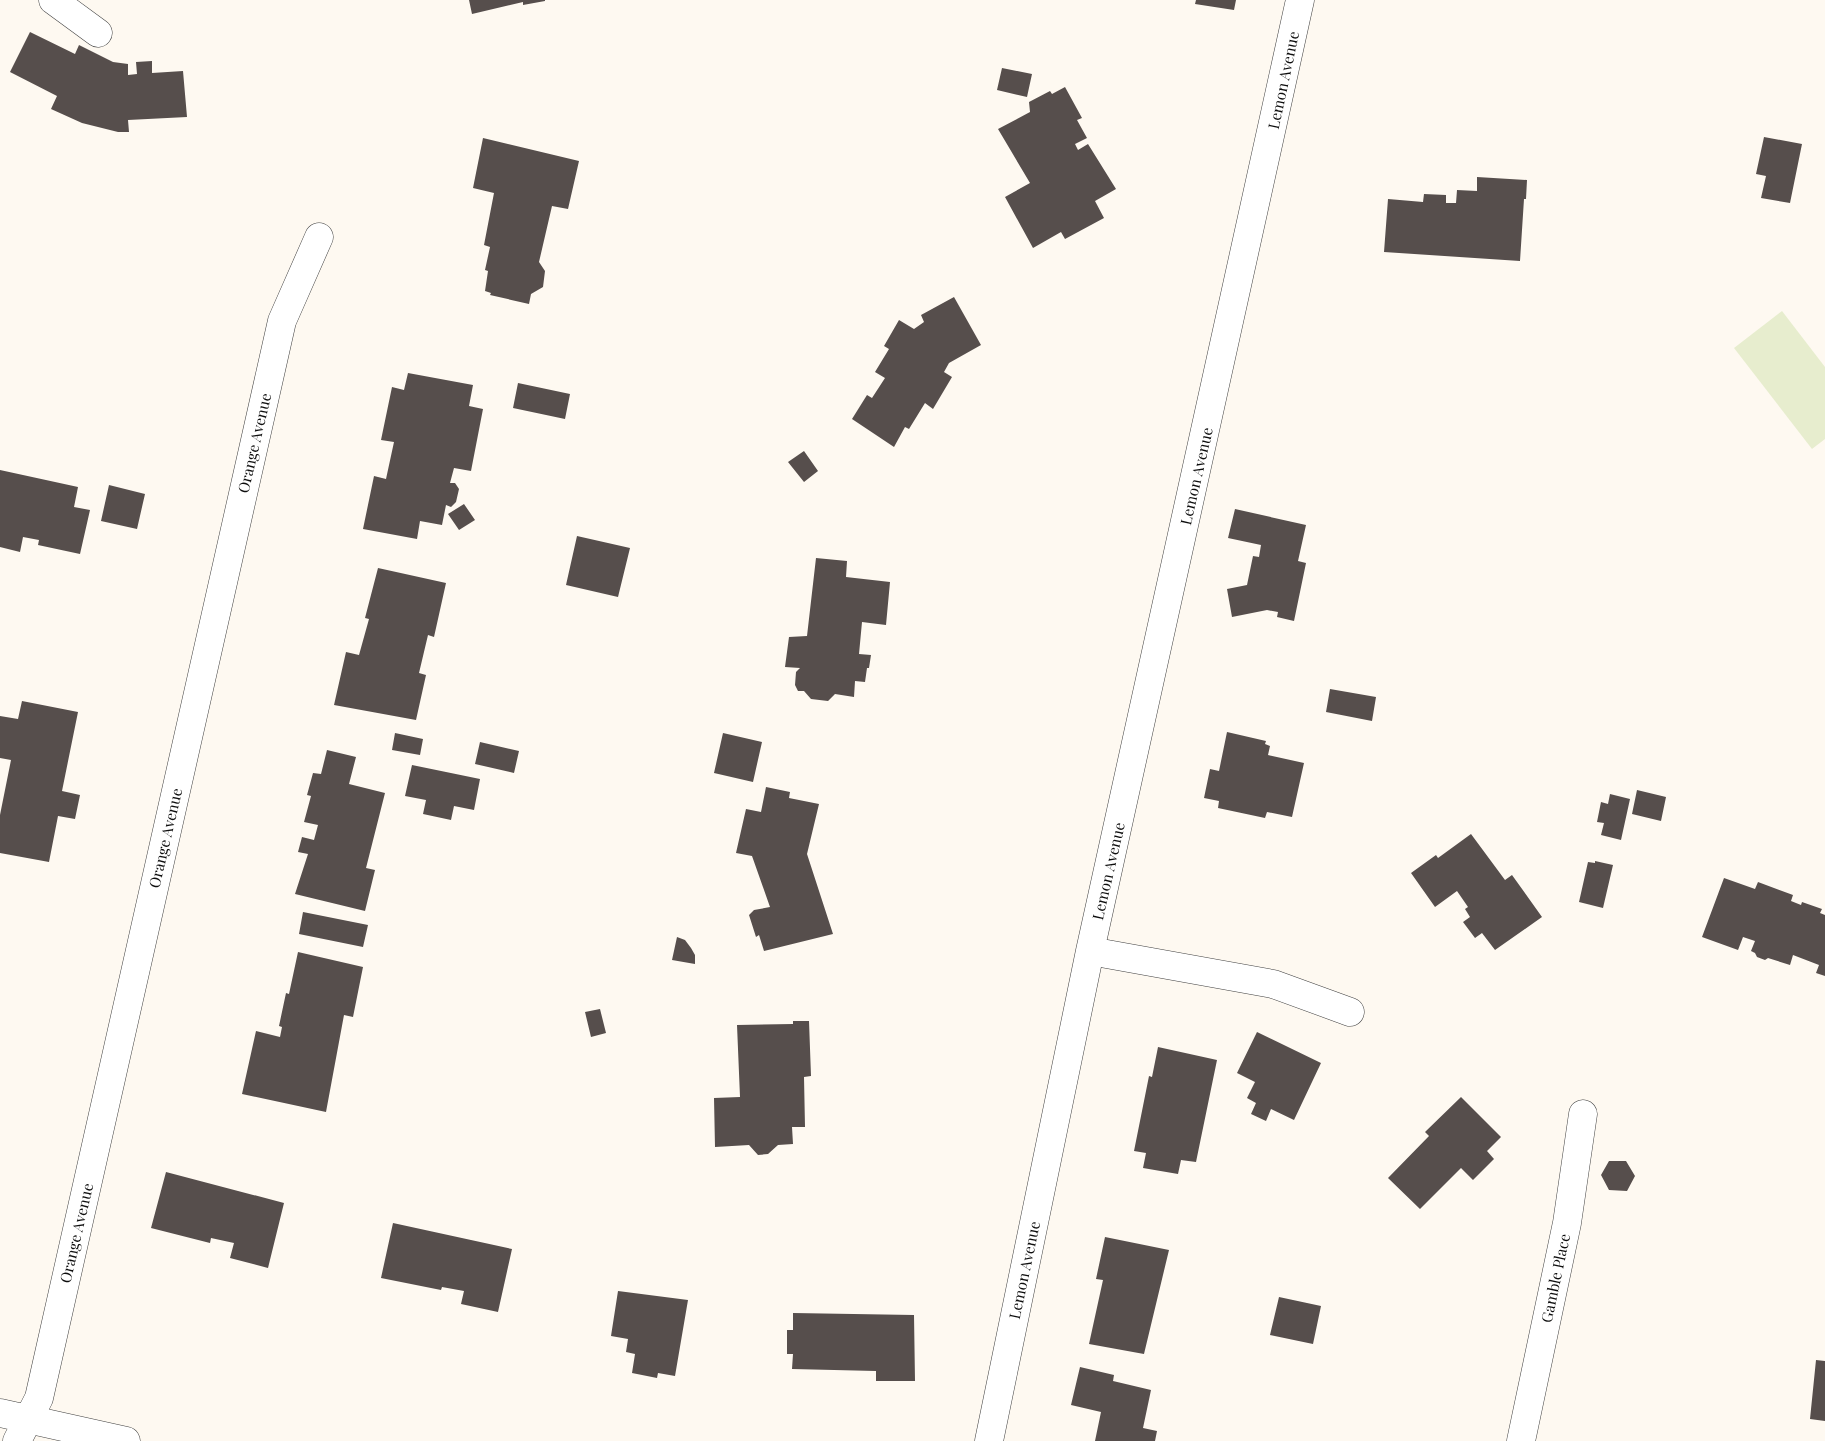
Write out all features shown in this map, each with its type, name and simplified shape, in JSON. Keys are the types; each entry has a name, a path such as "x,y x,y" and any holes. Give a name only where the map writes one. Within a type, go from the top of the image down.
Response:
{"street":[{"path":"53,0 98,33"},
{"name":"Lemon Avenue","path":"989,1441 1090,951 1300,0"},
{"name":"Orange Avenue","path":"23,1430 38,1398 282,321 319,237"},
{"path":"1090,951 1273,984 1350,1012"},
{"name":"Gamble Place","path":"1521,1441 1567,1223 1583,1114"},
{"path":"0,1413 23,1430 126,1441"}],"green space":[{"path":"1782,311 1825,367 1825,439 1812,449 1734,348"}],"building":[{"path":"469,0 545,1 523,5 523,2 472,14"},
{"path":"1196,0 1236,0 1234,10 1195,4"},
{"path":"30,32 75,54 79,45 113,62 128,64 128,75 137,74 136,62 152,61 152,73 183,71 187,117 128,120 129,132 118,132 82,123 51,109 57,96 10,72"},
{"path":"1002,68 1032,74 1027,97 997,90"},
{"path":"1065,87 1082,118 1077,120 1087,138 1075,144 1078,150 1088,144 1116,189 1095,201 1104,218 1065,239 1061,232 1033,248 1005,197 1030,183 998,129 1030,112 1029,102 1050,91 1052,94"},
{"path":"1764,137 1802,144 1790,203 1761,198 1766,176 1756,174"},
{"path":"483,138 579,161 568,209 552,206 539,262 545,271 543,287 531,294 529,304 490,295 491,293 485,291 488,271 485,270 490,247 484,245 494,193 473,188"},
{"path":"1477,177 1527,180 1520,261 1384,252 1388,199 1423,202 1424,194 1446,195 1446,203 1456,203 1457,190 1477,191"},
{"path":"954,297 981,345 949,363 944,372 952,377 933,409 925,403 909,429 905,427 894,447 852,419 867,395 872,398 885,378 875,372 889,349 884,346 899,320 914,329 924,322 921,315"},
{"path":"408,373 473,385 469,406 483,409 471,471 454,468 450,483 455,483 459,489 456,502 451,507 446,505 442,525 420,521 417,539 363,529 374,476 386,479 394,442 381,440 392,387 404,390"},
{"path":"518,383 570,394 565,419 513,408"},
{"path":"804,451 818,471 804,482 788,462"},
{"path":"0,470 78,487 74,507 90,510 80,554 38,545 39,540 23,537 20,552 0,547"},
{"path":"109,485 145,494 137,529 101,521"},
{"path":"464,504 475,520 459,530 448,514"},
{"path":"1235,509 1306,525 1298,561 1306,563 1294,621 1277,617 1278,612 1267,610 1232,617 1227,589 1247,585 1253,556 1259,557 1261,545 1228,538"},
{"path":"577,536 630,548 618,597 566,585"},
{"path":"816,558 847,561 846,577 890,582 886,625 862,622 859,654 871,655 865,682 855,681 854,697 835,694 828,701 811,699 804,691 798,691 795,685 796,672 800,668 785,667 789,637 807,636"},
{"path":"378,568 446,583 434,637 428,635 419,673 426,675 416,720 334,705 346,652 359,655 369,619 365,618"},
{"path":"1330,689 1376,697 1372,721 1326,712"},
{"path":"22,701 78,712 62,791 80,795 75,819 58,816 49,862 0,853 0,815 11,760 0,758 0,716 18,719"},
{"path":"1227,732 1266,741 1265,744 1270,746 1268,755 1304,763 1292,817 1267,812 1265,818 1218,808 1219,801 1204,798 1210,769 1219,771"},
{"path":"395,733 423,739 420,755 392,750"},
{"path":"723,733 762,742 753,782 714,773"},
{"path":"480,742 519,751 514,773 475,764"},
{"path":"327,750 356,757 349,784 385,793 366,868 375,870 365,911 295,894 308,854 298,852 302,837 314,840 318,825 304,822 311,796 307,795 313,773 321,774"},
{"path":"412,765 480,779 474,810 454,806 451,820 423,814 426,800 405,796"},
{"path":"766,787 790,792 789,798 819,804 807,854 833,934 764,951 759,935 756,937 749,915 754,910 770,907 752,856 736,853 746,809 761,812"},
{"path":"1637,790 1666,797 1661,821 1632,814"},
{"path":"1610,794 1630,799 1621,840 1601,835 1604,823 1597,822 1601,802 1608,804"},
{"path":"1471,834 1505,880 1512,875 1542,917 1495,950 1482,933 1475,938 1463,922 1470,917 1465,909 1468,907 1457,891 1435,907 1411,873 1436,855 1438,858"},
{"path":"1595,861 1613,865 1603,908 1579,902 1588,862 1595,863"},
{"path":"1724,878 1755,889 1758,882 1793,895 1791,901 1801,905 1802,902 1822,909 1820,913 1825,915 1825,976 1816,973 1819,965 1793,955 1790,965 1768,958 1765,960 1757,957 1751,951 1755,941 1743,937 1738,950 1702,937"},
{"path":"303,912 368,925 363,947 299,934"},
{"path":"677,937 685,940 691,948 695,955 695,964 672,960"},
{"path":"298,952 363,967 353,1017 344,1015 326,1112 242,1094 256,1031 280,1037 282,1027 279,1026 286,993 289,994"},
{"path":"600,1009 606,1033 591,1037 585,1012"},
{"path":"793,1021 809,1021 811,1076 804,1077 805,1127 792,1127 793,1144 778,1145 768,1154 758,1155 749,1145 715,1147 714,1098 740,1097 737,1025 793,1024"},
{"path":"1257,1032 1321,1063 1294,1120 1271,1109 1266,1121 1251,1114 1256,1103 1247,1098 1255,1082 1237,1073"},
{"path":"1158,1047 1217,1060 1196,1162 1181,1160 1178,1174 1143,1168 1146,1153 1134,1151 1149,1076 1152,1077"},
{"path":"1461,1097 1501,1137 1487,1151 1494,1159 1473,1180 1461,1168 1420,1209 1388,1178 1429,1136 1425,1132"},
{"path":"1609,1161 1626,1161 1635,1176 1627,1191 1609,1190 1601,1175"},
{"path":"166,1172 284,1203 268,1268 230,1258 234,1243 211,1238 210,1243 151,1228"},
{"path":"393,1223 512,1249 498,1312 461,1304 464,1291 442,1287 441,1290 381,1278"},
{"path":"1105,1237 1169,1250 1144,1354 1089,1344 1103,1280 1096,1279"},
{"path":"618,1291 688,1300 675,1376 658,1373 657,1378 632,1373 635,1354 626,1352 628,1339 611,1336"},
{"path":"1279,1297 1321,1306 1313,1344 1270,1335"},
{"path":"793,1313 914,1315 915,1381 876,1381 876,1371 792,1369 793,1354 787,1354 787,1330 793,1330"},
{"path":"1816,1360 1825,1361 1825,1421 1810,1419"},
{"path":"1080,1367 1114,1375 1113,1381 1151,1390 1143,1428 1157,1431 1155,1441 1095,1441 1101,1412 1071,1405"}]}
